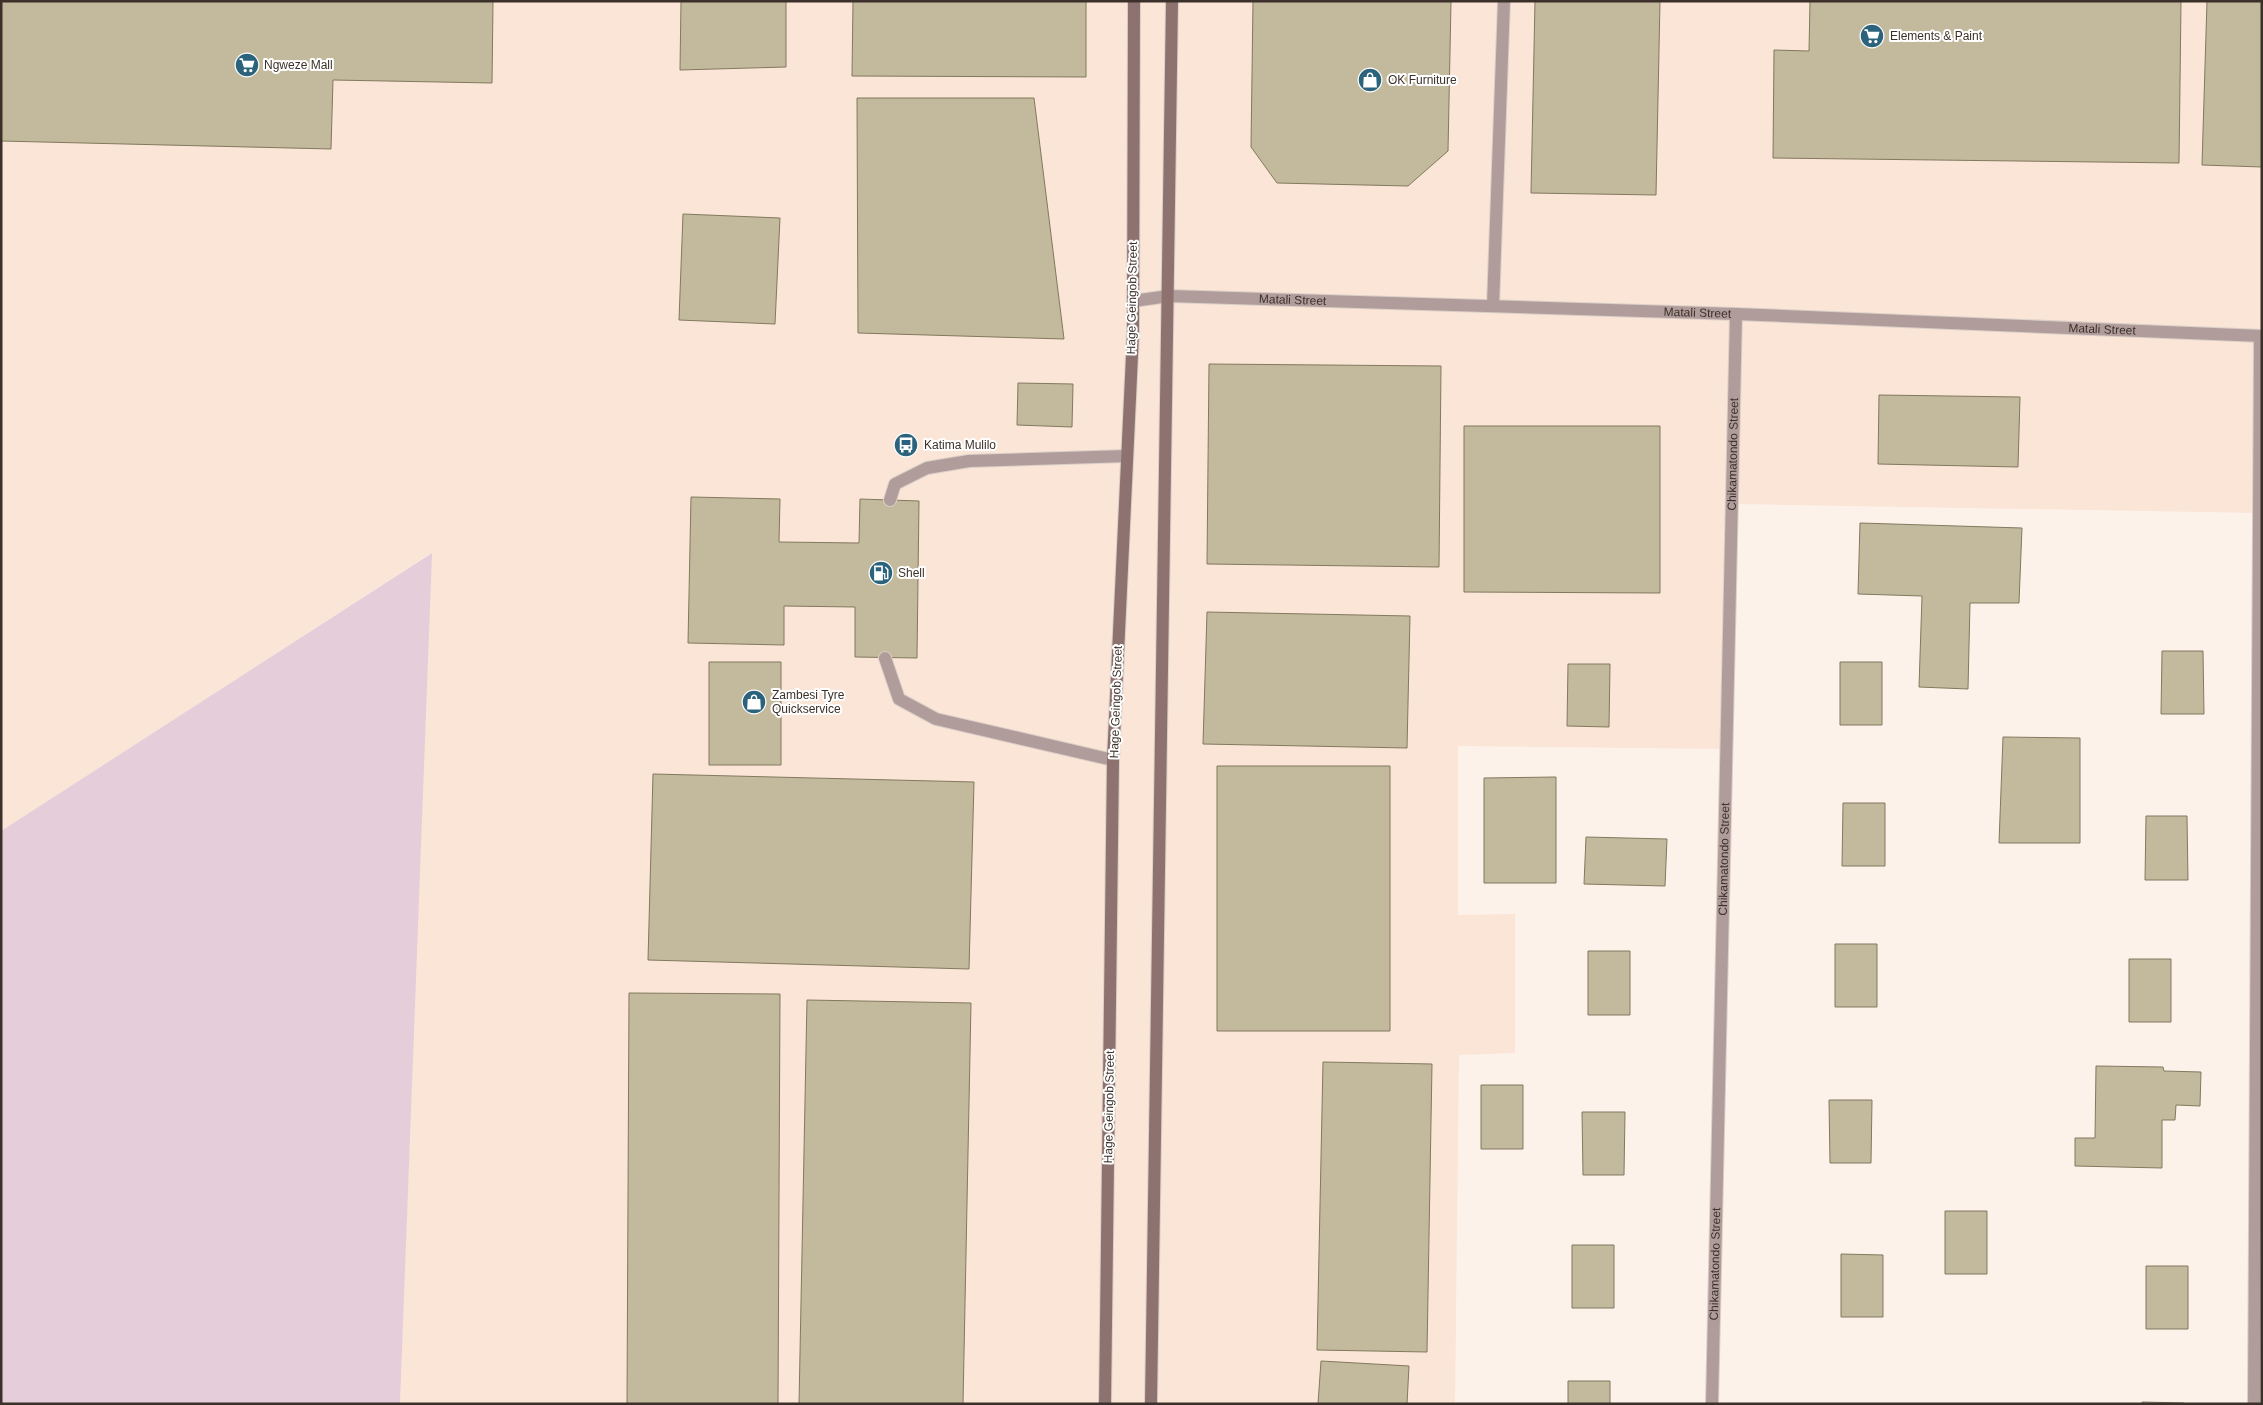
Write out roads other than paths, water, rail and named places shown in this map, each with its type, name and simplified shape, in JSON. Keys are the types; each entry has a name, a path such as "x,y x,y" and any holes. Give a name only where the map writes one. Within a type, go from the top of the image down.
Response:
{"street":[{"name":"Hage Geingob Street","path":"1105,1404 1113,760 1133,301 1134,1"},
{"path":"1151,1404 1172,1"},
{"path":"1493,306 1504,1"},
{"name":"Matali Street","path":"1133,301 1169,296 1493,306 2261,336"},
{"name":"Chikamatondo Street","path":"1712,1404 1736,314"},
{"path":"2254,1404 2261,336"},
{"path":"890,500 895,484 927,468 969,462 1127,456"},
{"path":"885,658 899,699 936,719 1113,760"}],"place":[{"name":"Elements & Paint","path":"1872,36"},
{"name":"Ngweze Mall","path":"247,65"},
{"name":"OK Furniture","path":"1370,80"},
{"name":"Katima Mulilo","path":"906,445"},
{"name":"Shell","path":"881,573"},
{"name":"Zambesi Tyre Quickservice","path":"754,702"}]}
